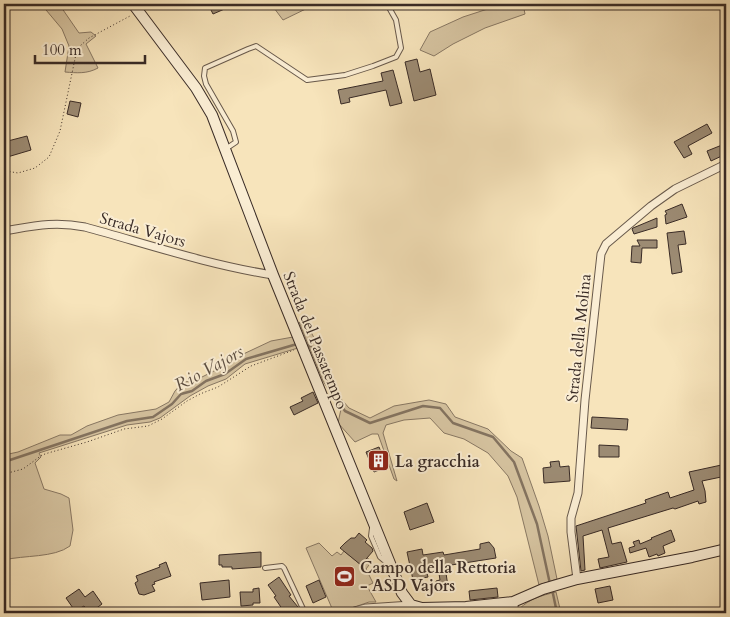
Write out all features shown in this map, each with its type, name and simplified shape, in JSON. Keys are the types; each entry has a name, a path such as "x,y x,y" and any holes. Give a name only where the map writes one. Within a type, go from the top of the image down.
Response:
{"street":[{"name":"Strada del Passatempo","path":"136,7 204,101 212,115 273,275 373,522 402,593 411,605"},
{"name":"Strada della Molina","path":"577,579 571,518 578,493 585,400 601,254 606,244 674,189 726,164"},
{"name":"Strada Vajors","path":"4,231 46,224 68,224 85,227 201,260 273,275"},
{"path":"347,613 366,608 411,605 422,608 466,607 513,602 543,589 577,579 726,549"},
{"path":"512,613 513,602"}],"lane":[{"path":"225,149 236,142 233,131 206,84 205,68 256,46 307,80 345,74 373,66 396,57 401,48 396,20 387,4"},
{"path":"265,568 282,566 284,568 305,613"}],"path":[{"path":"6,171 18,173 35,168 49,157 60,131 76,54 80,46 136,7"},
{"path":"4,474 23,469 42,455 124,429 148,426 162,419 187,401 218,387 251,366 301,344"}],"shaded area":[{"path":"41,4 59,4 79,33 91,32 96,36 86,44 98,68 78,73 65,72 69,46 62,29"},
{"path":"271,4 316,4 283,20"},
{"path":"503,4 523,4 525,14 485,28 434,56 420,50 430,32 463,17"},
{"path":"299,322 311,332 324,357 336,393 349,408 370,418 394,406 429,400 446,404 455,417 488,429 511,451 522,458 548,536 557,579 539,585 517,497 508,476 488,453 464,439 444,433 430,418 404,420 386,425 383,433 397,481 394,479 378,434 372,434 355,442 338,423 341,409 323,381"},
{"path":"293,337 298,348 245,364 226,379 190,396 160,418 150,422 127,425 39,453 41,457 35,463 44,489 69,498 73,530 70,546 56,553 4,560 4,455 18,452 60,435 71,435 87,426 118,415 156,409 169,402 182,383 200,378 237,357 271,341"},
{"name":"Campo della Rettoria - ASD Vajors","path":"319,543 332,556 337,552 341,555 344,551 361,565 367,558 372,561 366,569 373,583 367,586 376,602 369,602 334,613 306,548"},
{"path":"556,592 561,613 518,613 523,605 532,600"}],"building":[{"path":"208,4 236,4 213,14"},
{"path":"417,59 420,72 430,69 436,95 414,101 405,62"},
{"path":"393,70 402,103 390,106 386,90 349,98 350,102 341,104 338,90 383,81 381,73"},
{"path":"70,101 81,103 78,117 67,114"},
{"path":"707,124 712,133 688,146 692,154 684,158 674,142"},
{"path":"27,136 31,150 4,158 4,142"},
{"path":"722,145 726,154 711,161 707,151"},
{"path":"682,204 687,217 666,224 665,215 667,214 665,211"},
{"path":"657,218 657,227 634,234 633,228"},
{"path":"684,231 686,244 678,245 682,272 672,274 667,233"},
{"path":"637,240 657,240 657,248 642,248 641,263 631,262 632,246 640,246"},
{"path":"313,392 318,403 294,415 290,407 303,401 301,398"},
{"path":"592,417 628,419 627,430 591,428"},
{"path":"599,445 619,446 619,457 599,457"},
{"name":"La gracchia","path":"379,447 387,467 374,472 366,452"},
{"path":"559,461 560,467 569,466 570,481 544,483 543,468 551,467 550,462"},
{"path":"726,464 726,476 702,481 706,502 699,504 698,501 608,528 612,544 621,542 627,562 600,568 598,559 609,557 602,530 583,536 585,570 581,571 576,526 646,503 645,500 668,492 670,498 694,490 689,472"},
{"path":"427,503 434,522 410,530 404,512"},
{"path":"671,530 675,541 663,546 665,553 649,557 646,548 630,553 629,548 635,546 633,542 639,540 640,544"},
{"path":"359,533 367,540 365,542 373,551 361,565 340,548"},
{"path":"489,542 494,548 496,558 445,566 448,587 437,588 436,581 440,580 438,567 426,569 428,577 413,580 407,552 422,549 423,555 443,552 444,555 480,549 480,544"},
{"path":"261,552 261,567 232,569 232,567 222,567 222,565 219,565 219,555"},
{"path":"166,562 171,576 154,582 155,584 152,585 155,591 144,595 139,594 135,583 138,581 136,576 160,567 159,565"},
{"path":"279,577 291,595 289,596 298,607 294,609 298,613 285,613 274,597 276,596 268,585"},
{"path":"229,580 230,597 202,600 200,583"},
{"path":"319,580 326,597 313,603 306,586"},
{"path":"610,586 613,600 598,603 595,589"},
{"path":"259,588 260,603 241,606 240,592 253,592 253,589"},
{"path":"497,588 498,597 470,600 469,591"},
{"path":"79,589 85,597 93,591 102,604 90,613 84,606 75,611 66,598"}],"waterway":[{"name":"Rio Vajors","path":"4,462 127,421 153,417 172,404 181,394 192,391 206,381 225,374 246,359 297,344"},
{"name":"Rio Vajors","path":"305,345 311,346 322,360 331,391 345,411 370,423 423,406 440,408 453,423 493,437 514,462 537,524 550,584"},
{"name":"Rio Vajors","path":"552,589 557,613"}],"place":[{"name":"La gracchia","path":"379,461"},
{"name":"Campo della Rettoria - ASD Vajors","path":"344,576"}]}
